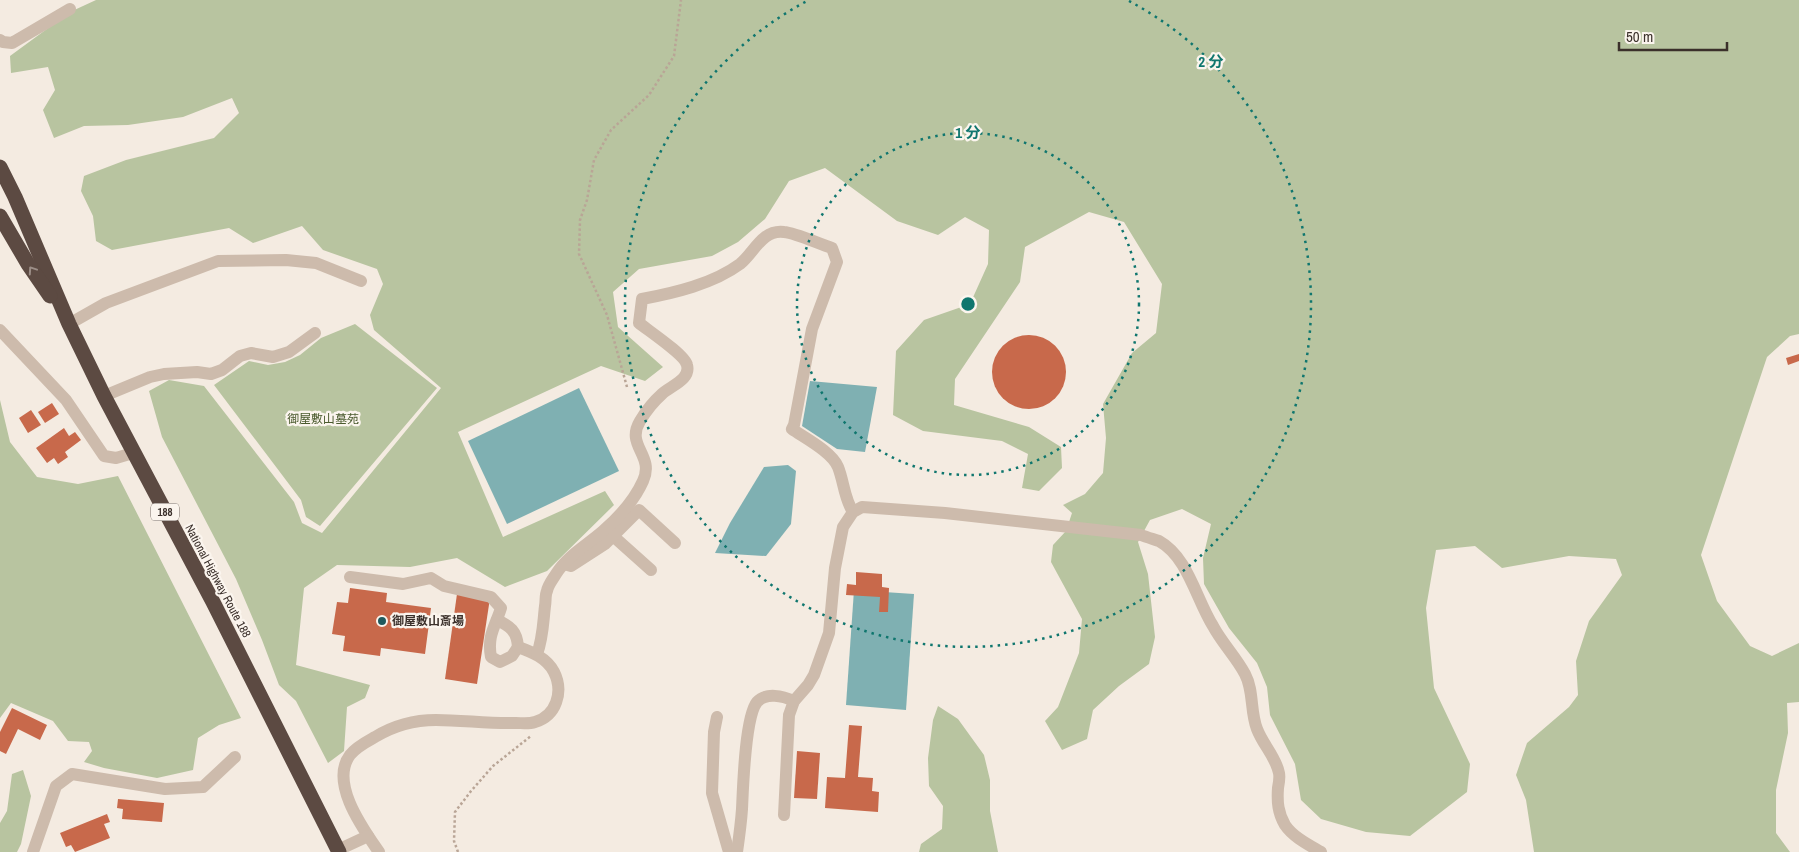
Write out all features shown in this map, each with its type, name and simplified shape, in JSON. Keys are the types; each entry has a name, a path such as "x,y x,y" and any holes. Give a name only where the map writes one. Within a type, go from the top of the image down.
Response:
{"highway":[{"name":"National Highway Route 188","path":"0,161 69,324 104,396 213,602 338,851"},
{"name":"National Highway Route 188","path":"0,167 15,197"},
{"name":"National Highway Route 188","path":"0,216 28,264 69,324"}],"street":[{"path":"0,40 12,43 70,9"},
{"path":"350,577 403,584 431,578 444,586 491,597 501,608 490,634 489,646 491,657 500,662 542,641 547,591 556,572 571,556 604,530 626,507 643,482 647,468 645,460 635,442 639,422 662,393 682,380 688,372 687,364 682,356 639,323 642,300 683,291 733,269 743,262 766,235 784,232 832,248 837,262 812,329 792,430 826,452 837,465 848,503 853,512"},
{"path":"69,324 106,303 218,261 286,260 316,263 361,281"},
{"path":"0,330 66,400 104,456 116,458 133,453"},
{"path":"104,396 150,377 164,374 197,372 211,374 222,370 240,356 251,353 273,357 289,352 315,333"},
{"path":"784,815 789,715 794,701 814,675 829,633 835,568 843,527 853,512 862,507 945,513 1141,535 1159,542 1175,553 1188,574 1200,603 1213,627 1245,674 1260,737 1275,759 1280,775 1277,798 1278,811 1286,826 1301,840 1321,852"},
{"path":"564,564 572,566 605,544 639,510 675,543"},
{"path":"613,536 651,570"},
{"path":"379,852 349,804 344,780 345,766 350,756 358,748 383,732 410,722 435,720 507,724 534,722 546,716 556,705 559,687 554,672 527,650 517,639 512,627 497,620"},
{"path":"737,852 742,811 744,765 752,709 759,700 772,696 794,701"},
{"path":"717,717 714,732 712,793 729,852"},
{"path":"33,852 56,786 72,774 165,789 204,787 235,756"},
{"path":"338,851 368,836"}],"path":[{"path":"627,387 607,315 580,254 580,220 587,200 594,160 611,130 649,95 674,56 681,0"},
{"path":"458,852 454,841 454,812 493,766 534,734 534,722"}],"green space":[{"path":"96,0 1799,0 1799,334 1790,336 1767,357 1701,555 1717,601 1750,646 1772,656 1799,643 1799,702 1787,703 1788,733 1776,790 1776,833 1790,852 1534,852 1526,800 1516,775 1527,743 1569,707 1578,695 1576,661 1589,621 1622,575 1616,559 1569,556 1502,568 1475,546 1436,550 1426,608 1434,688 1470,764 1467,792 1410,836 1366,832 1321,819 1301,800 1295,764 1270,715 1267,687 1257,663 1229,628 1204,584 1203,558 1211,524 1182,509 1150,520 1138,542 1148,574 1155,637 1149,664 1119,686 1093,710 1087,739 1062,750 1045,721 1058,707 1079,653 1082,619 1051,562 1053,545 1066,531 1072,513 1063,505 1085,494 1103,473 1106,438 1103,404 1132,353 1156,333 1162,284 1124,222 1089,212 1025,247 1020,282 955,379 954,405 1029,427 1061,447 1062,468 1039,491 1022,488 1028,454 1002,441 923,431 893,415 896,351 924,320 970,304 988,264 989,230 965,217 938,235 897,221 825,168 789,181 765,219 738,242 712,256 639,269 613,292 618,327 663,367 645,381 601,366 458,432 503,537 605,491 614,505 547,571 505,587 457,558 410,567 337,565 304,588 296,665 370,685 365,698 347,707 344,751 328,763 296,701 279,685 236,579 162,437 149,391 169,380 204,386 294,502 302,523 322,533 441,388 374,330 370,315 383,284 377,269 323,250 302,226 253,243 229,228 112,250 96,241 93,216 81,191 84,176 126,160 214,138 239,113 232,98 183,117 128,125 84,126 54,138 43,110 55,90 48,67 11,73 10,56 70,12"},
{"name":"御屋敷山墓苑","path":"355,324 437,388 320,526 306,517 301,500 214,385 249,361 268,365 285,362 300,355 321,338"},
{"path":"0,400 10,442 37,477 78,484 118,476 241,718 219,725 198,738 193,770 157,778 104,768 84,762 92,751 89,742 68,741 53,721 11,703 0,718"},
{"path":"938,706 958,719 984,755 990,780 990,811 998,852 919,852 921,844 942,829 943,806 929,786 928,758 933,720"},
{"path":"23,770 31,796 21,844 17,852 0,852 0,823 7,811 12,774"}],"water":[{"path":"810,381 877,387 865,452 837,449 802,426"},
{"path":"579,388 619,471 507,524 468,441"},
{"path":"788,465 796,471 791,524 766,556 715,553 730,523 764,467"},
{"path":"854,590 914,594 906,710 846,705"}],"building":[{"path":"1029,335 1050,341 1060,351 1066,372 1060,393 1050,403 1029,409 1008,403 998,393 992,372 998,351 1008,341"},
{"path":"1799,354 1799,361 1788,365 1786,358"},
{"path":"52,403 59,414 45,423 38,412"},
{"path":"31,410 41,425 28,433 19,418"},
{"path":"64,428 69,436 75,432 81,440 65,452 68,457 58,464 54,458 47,463 36,448"},
{"path":"856,572 882,574 882,587 889,588 888,612 879,612 880,597 846,595 847,584 856,585"},
{"name":"御屋敷山斎場","path":"350,588 387,593 386,602 431,608 425,654 381,648 380,656 343,651 345,636 332,634 337,602 348,603"},
{"path":"457,594 490,598 477,684 445,679"},
{"path":"12,708 47,725 40,740 18,729 6,754 0,751 0,732"},
{"path":"849,725 862,726 858,777 873,778 872,791 879,792 878,812 825,808 827,777 845,778"},
{"path":"797,751 820,753 817,799 794,798"},
{"path":"118,799 164,803 162,822 122,819 123,809 117,808"},
{"path":"107,814 110,822 104,824 110,838 75,852 71,845 66,847 60,833"}],"place":[{"name":"御屋敷山斎場","path":"382,621"}]}
